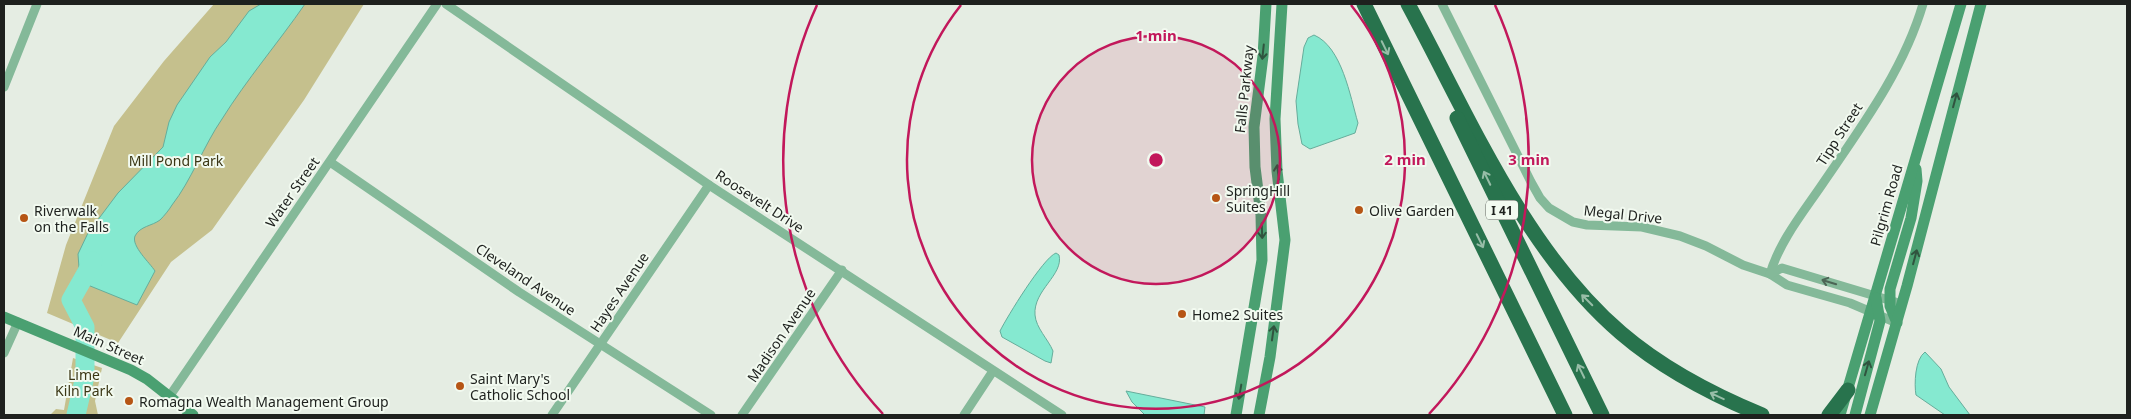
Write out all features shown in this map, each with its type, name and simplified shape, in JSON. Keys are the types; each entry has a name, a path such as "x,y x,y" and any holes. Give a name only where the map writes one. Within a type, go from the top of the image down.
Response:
{"highway":[{"name":"I 41","path":"1364,4 1565,415"},
{"name":"I 41","path":"1402,4 1602,415"},
{"path":"1408,4 1512,200 1556,264 1576,289 1622,334 1658,361 1708,391 1762,415"},
{"path":"1534,353 1559,415"},
{"path":"1829,415 1848,390"}],"street":[{"path":"4,87 38,4"},
{"name":"Water Street","path":"169,397 437,4"},
{"name":"Roosevelt Drive","path":"446,4 709,184 1062,415"},
{"name":"Falls Parkway","path":"1236,415 1262,260 1261,215 1255,167 1254,127 1263,56 1266,4"},
{"path":"1259,415 1270,357 1285,240 1277,172 1275,119 1282,4"},
{"name":"Megal Drive","path":"1442,4 1530,182 1549,208 1567,220 1580,224 1638,227 1680,236 1706,246 1743,265 1770,274 1787,285 1846,302 1897,322"},
{"name":"Tipp Street","path":"1770,274 1782,244 1858,132 1899,66 1914,33 1923,4"},
{"name":"Pilgrim Road","path":"1875,296 1961,4"},
{"path":"1870,415 1902,304 1981,4"},
{"path":"1897,322 1889,301 1890,289 1912,209 1917,181 1916,159"},
{"name":"Cleveland Avenue","path":"330,162 519,292 710,415"},
{"name":"Hayes Avenue","path":"552,415 709,184"},
{"name":"Megal Drive","path":"1770,274 1782,268 1902,304"},
{"name":"Madison Avenue","path":"742,415 842,270"},
{"path":"1855,415 1876,339 1875,296"},
{"path":"1840,415 1875,314"},
{"name":"Main Street","path":"4,317 104,357 143,377 193,415"},
{"path":"4,353 18,322"},
{"path":"964,415 993,371"}],"green space":[{"name":"Mill Pond Park","path":"214,4 364,4 304,100 212,230 171,262 118,343 47,313 66,245 114,126 164,61"},
{"name":"Lime Kiln Park","path":"73,358 102,368 95,401 98,415 50,415 56,409 64,410"}],"shaded area":[{"path":"261,4 305,4 252,75 215,129 185,185 169,209 160,220 143,228 135,236 138,249 155,271 137,305 73,279 79,268 78,254 88,233 118,193 163,147 169,122 177,105 210,57 226,42 249,11"},
{"path":"1314,35 1324,41 1332,50 1344,73 1358,123 1355,133 1310,149 1302,144 1296,101 1304,47 1308,38"},
{"path":"1056,253 1059,255 1057,269 1039,298 1035,315 1053,351 1051,363 1002,337 1000,331 1034,276 1050,257"},
{"path":"1925,352 1941,369 1949,387 1970,415 1945,415 1916,395 1915,378 1917,366"},
{"path":"1126,391 1205,407 1204,415 1145,415 1132,402"}],"waterway":[{"path":"76,415 85,376 85,327 71,300 93,261"}],"place":[{"name":"SpringHill Suites","path":"1216,198"},
{"name":"Olive Garden","path":"1359,210"},
{"name":"Riverwalk on the Falls","path":"24,218"},
{"name":"Home2 Suites","path":"1182,314"},
{"name":"Saint Mary's Catholic School","path":"460,386"},
{"name":"Romagna Wealth Management Group","path":"129,401"}]}
